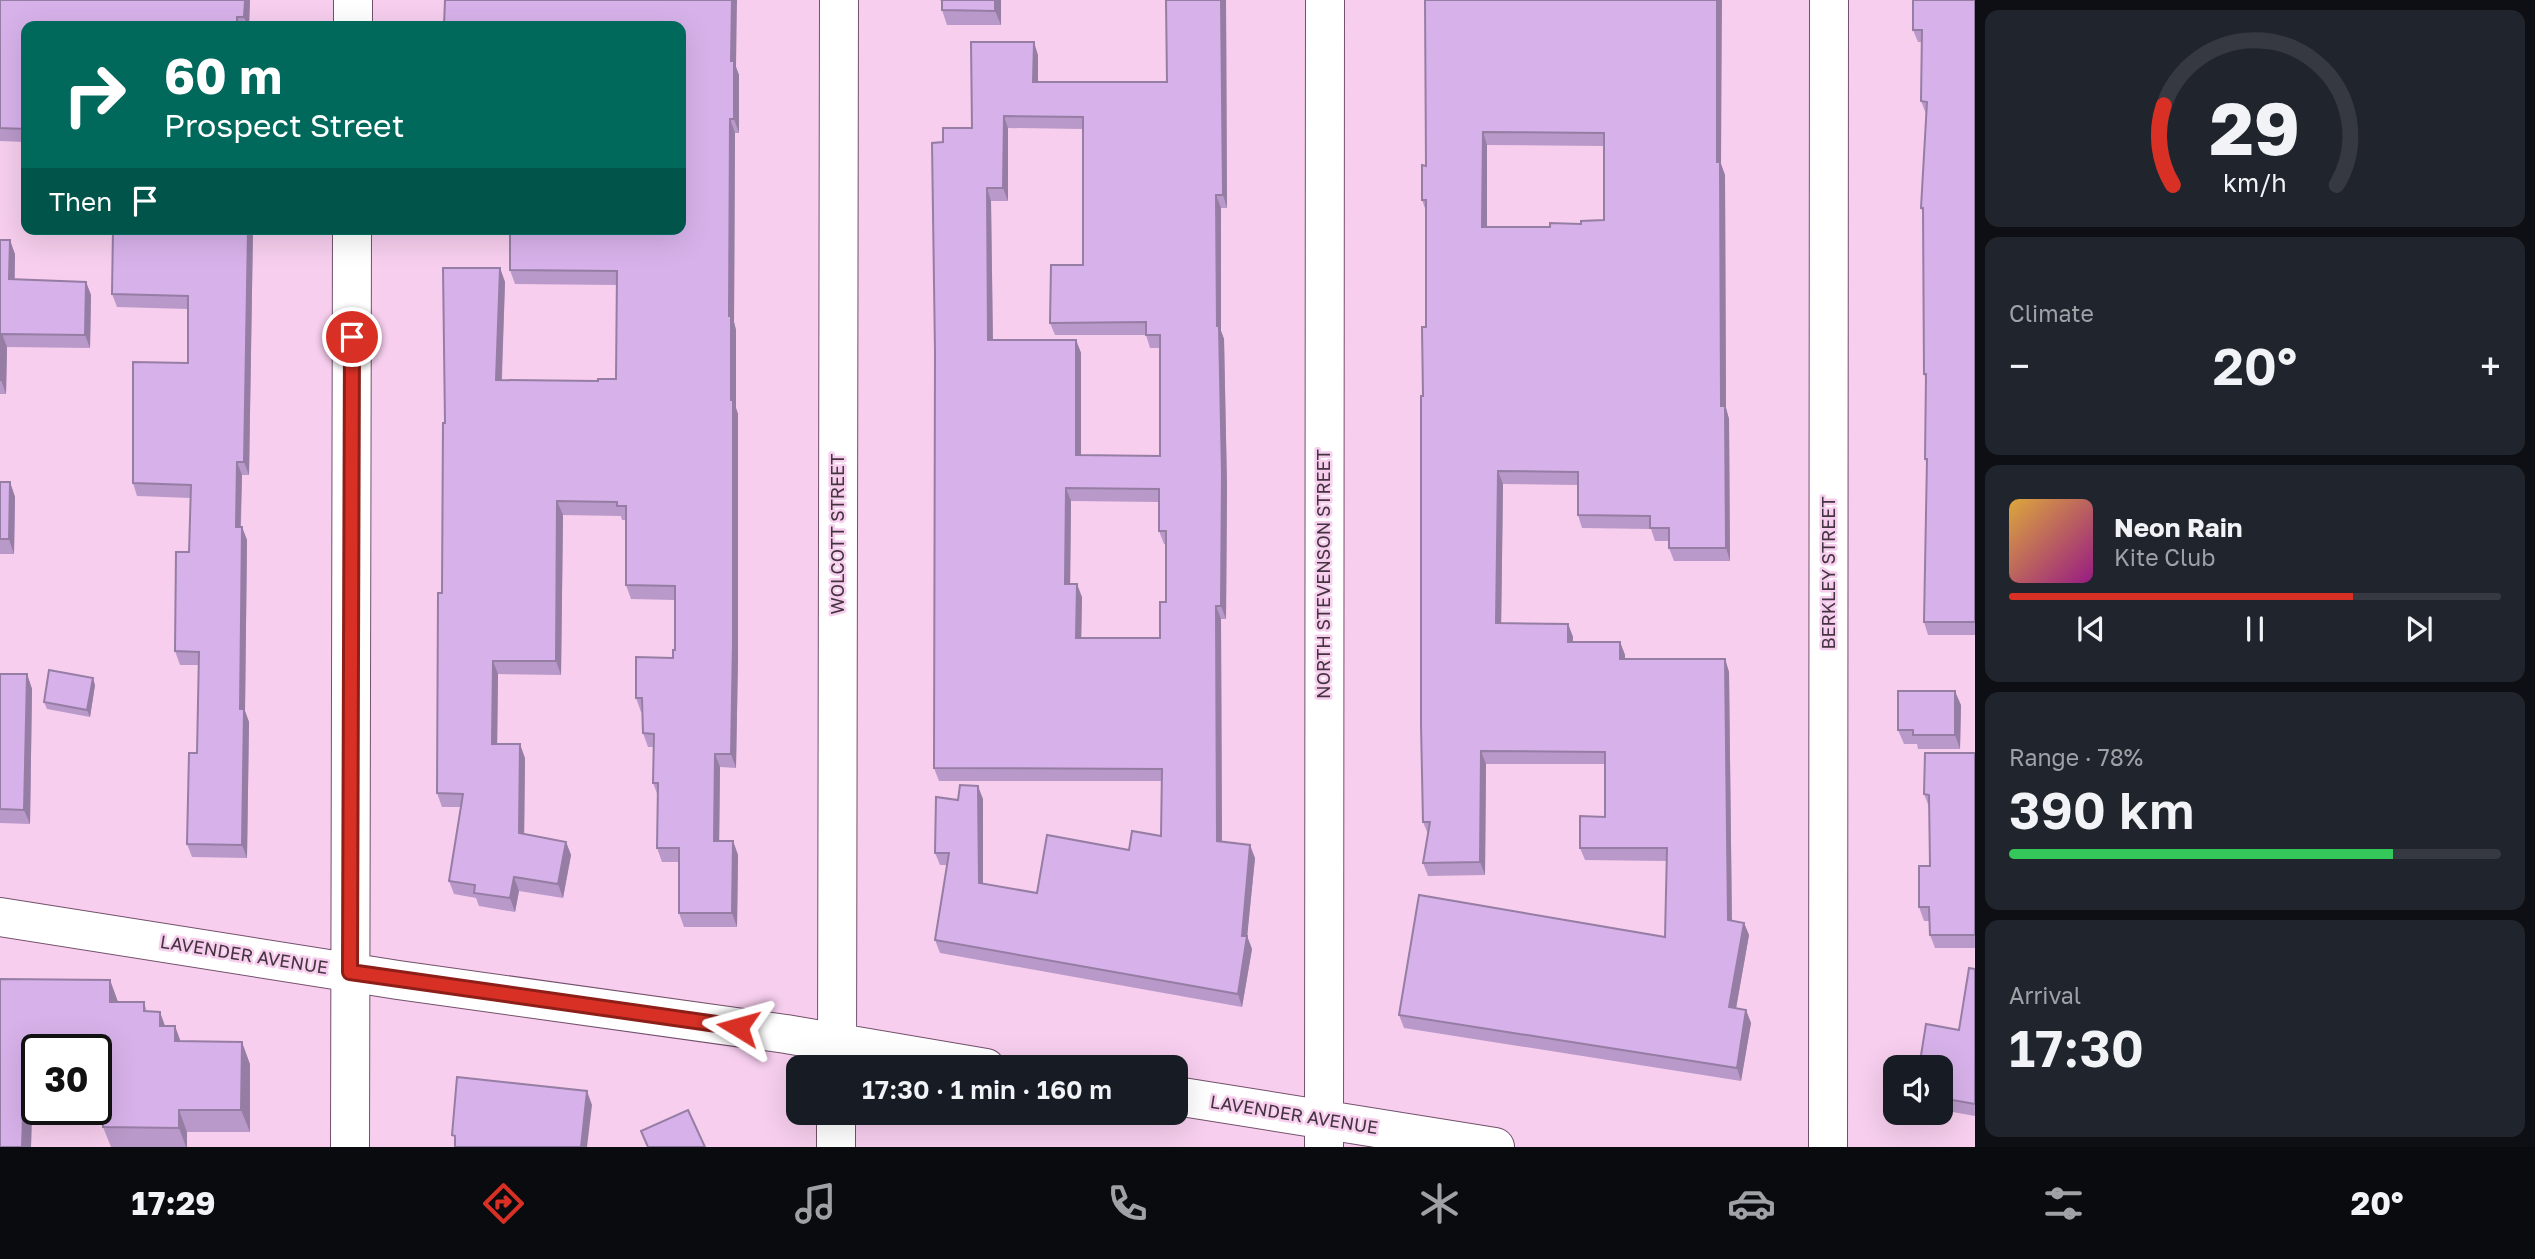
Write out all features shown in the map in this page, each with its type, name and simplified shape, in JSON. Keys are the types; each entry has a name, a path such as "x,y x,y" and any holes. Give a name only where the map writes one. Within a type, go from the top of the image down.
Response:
{"street":[{"path":"353,0 353,21"},
{"name":"WOLCOTT STREET","path":"837,1055 839,0"},
{"name":"NORTH STEVENSON STREET","path":"1324,1133 1325,0"},
{"name":"BERKLEY STREET","path":"1828,1147 1829,0"},
{"path":"350,1147 352,235"},
{"name":"LAVENDER AVENUE","path":"0,917 350,972 766,1031 837,1055"},
{"name":"LAVENDER AVENUE","path":"1188,1099 1324,1133 1494,1147"},
{"path":"836,1125 836,1147"}],"building":[{"path":"0,0 245,0 244,17 237,17 237,21 21,21 21,129 0,128"},
{"path":"445,0 732,0 734,119 730,119 729,316 733,400 731,754 715,754 714,841 733,841 732,913 679,913 679,848 657,848 658,783 653,783 654,734 643,733 642,698 636,698 636,657 673,658 675,586 626,585 626,506 617,506 617,502 557,501 556,661 493,661 492,744 520,744 519,833 566,842 558,884 514,877 510,898 474,893 475,885 449,881 463,794 437,793 438,593 442,593 445,423 443,268 500,268 496,380 616,379 617,271 510,270 510,235 686,235 686,21 444,21"},
{"path":"942,0 995,0 995,11 942,10"},
{"path":"1166,0 1221,0 1223,195 1216,195 1222,474 1221,606 1216,606 1217,841 1250,845 1242,936 1247,936 1238,994 935,940 949,853 935,853 936,797 958,800 960,785 978,786 979,883 1037,893 1047,835 1129,850 1132,831 1161,836 1162,769 934,768 935,352 932,143 943,142 943,128 972,128 971,42 1034,42 1033,82 1167,82","holes":["1004,116 1083,117 1083,265 1051,265 1050,323 1146,322 1146,335 1160,335 1160,456 1076,455 1076,340 988,340 987,188 1003,188","1066,488 1159,489 1159,531 1166,531 1166,602 1160,602 1160,638 1076,638 1077,584 1065,584"]},
{"path":"1425,0 1717,0 1721,406 1725,406 1726,548 1669,548 1669,528 1650,528 1650,516 1578,515 1578,472 1498,471 1496,623 1568,624 1568,642 1620,642 1620,659 1725,659 1728,920 1744,923 1729,1007 1746,1010 1737,1068 1399,1015 1419,895 1665,937 1667,848 1580,848 1580,816 1605,817 1605,752 1481,751 1480,862 1423,863 1430,822 1423,822 1421,725 1421,396 1422,327 1426,327 1426,200 1422,200 1422,165 1426,166","holes":["1483,132 1604,133 1604,220 1581,221 1581,224 1550,223 1550,227 1482,227"]},
{"path":"1913,0 1975,0 1975,622 1924,622 1927,459 1921,208 1927,102 1921,101 1922,30 1913,30"},
{"path":"113,235 248,235 244,462 237,462 236,527 242,527 242,845 187,844 189,753 197,753 199,652 175,651 176,552 189,552 191,485 133,483 133,362 188,363 188,296 112,294"},
{"path":"0,240 10,240 9,279 86,282 85,335 2,334 1,380 0,380"},
{"path":"0,482 10,482 9,539 0,539"},
{"path":"49,670 93,678 87,710 44,702"},
{"path":"0,674 27,674 24,810 0,809"},
{"path":"1898,691 1955,691 1955,735 1913,735 1913,730 1898,730"},
{"path":"1925,753 1975,753 1975,935 1930,935 1929,907 1919,907 1919,866 1930,866 1929,795 1924,794"},
{"path":"1969,968 1975,969 1975,1104 1953,1100 1953,1055 1921,1055 1926,1024 1959,1030"},
{"path":"0,979 110,980 110,1002 144,1002 144,1011 160,1012 160,1026 175,1026 175,1041 242,1042 241,1110 179,1110 179,1128 103,1127 112,1125 112,1034 21,1034 22,1147 0,1147"},
{"path":"457,1077 587,1091 581,1147 455,1147 455,1136 452,1135"},
{"path":"688,1110 705,1147 648,1147 641,1131"}],"route":[{"path":"352,337 350,972 738,1027"}]}
